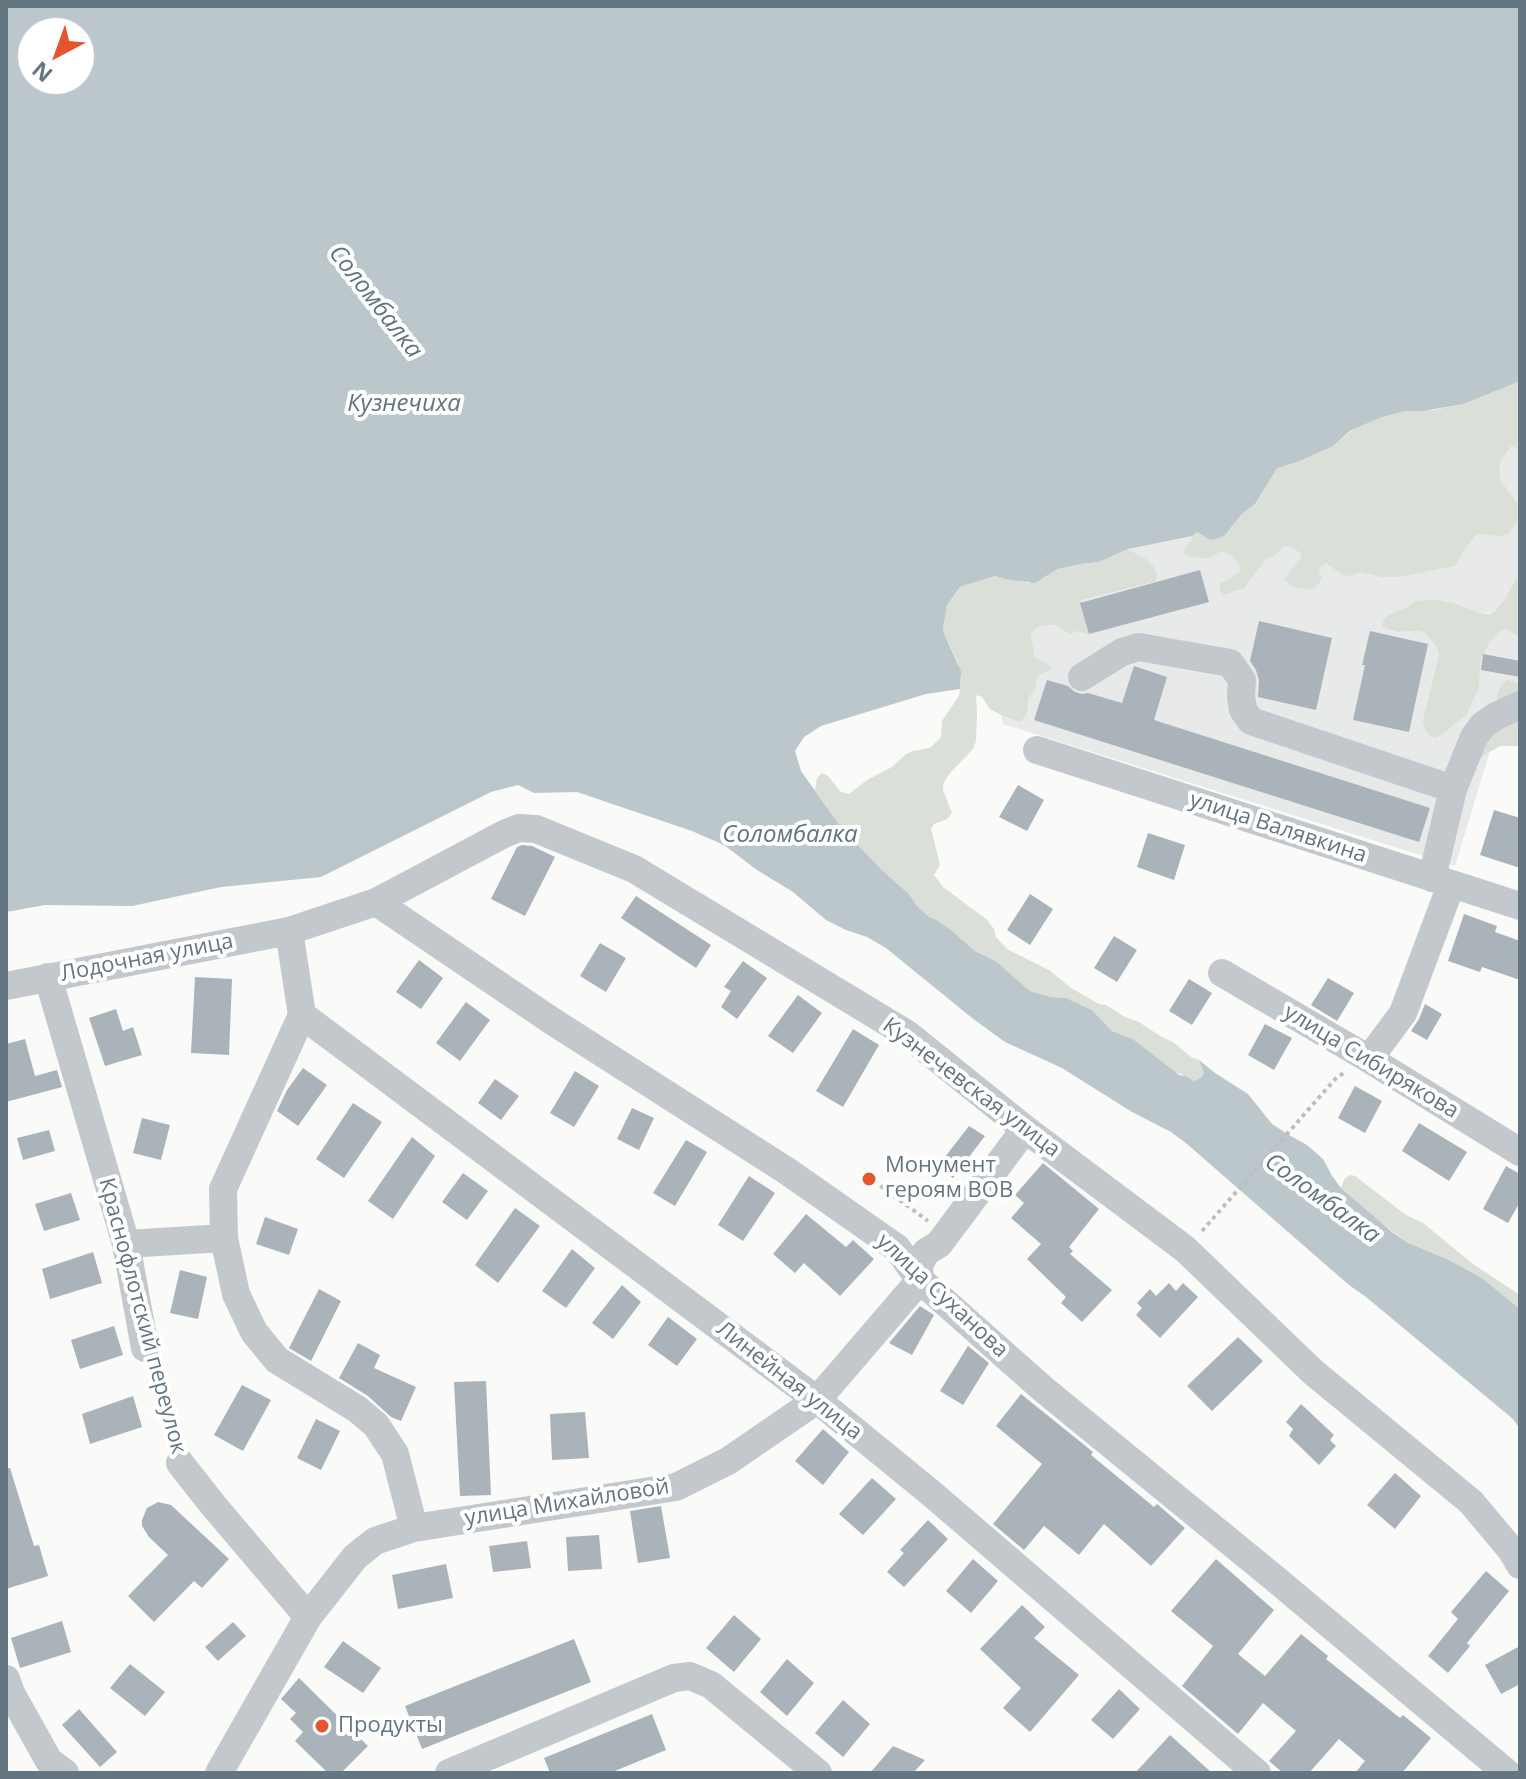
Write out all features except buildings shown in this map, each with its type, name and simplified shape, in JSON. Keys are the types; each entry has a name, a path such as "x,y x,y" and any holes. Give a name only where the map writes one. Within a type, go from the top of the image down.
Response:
{"street":[{"path":"1082,677 1122,652 1139,647 1230,663 1242,680 1243,710 1251,721 1453,789"},
{"path":"1369,1059 1403,1013 1441,881 1453,789 1474,737 1483,725 1520,705"},
{"name":"улица Валявкина","path":"1037,750 1520,906"},
{"name":"Кузнечевская улица","path":"289,931 376,902 519,828 536,829 634,869 907,1034 1025,1129 1185,1249 1313,1372 1471,1502 1520,1565"},
{"name":"улица Суханова","path":"376,902 552,1021 787,1171 897,1248 920,1280 1043,1389 1507,1773"},
{"path":"289,931 302,1015 223,1189 224,1238 236,1294 254,1332 277,1360 357,1409 376,1425 395,1454 414,1528"},
{"name":"Лодочная улица","path":"6,986 289,931"},
{"name":"улица Сибирякова","path":"1222,973 1520,1152"},
{"name":"Краснофлотский переулок","path":"48,977 126,1244 145,1348"},
{"name":"Линейная улица","path":"302,1015 817,1400 968,1524 1257,1773"},
{"name":"улица Михайловой","path":"219,1773 308,1617 355,1557 375,1541 414,1528 676,1487 728,1461 817,1400 920,1280 919,1265 926,1252 939,1244 1025,1129"},
{"path":"126,1244 224,1238"},
{"name":"Краснофлотский переулок","path":"180,1463 308,1617"},
{"path":"449,1773 674,1678 690,1676 711,1685 818,1773"},
{"path":"6,1679 49,1761 65,1773"}],"path":[{"path":"1204,1229 1337,1077 1369,1059"},
{"path":"874,1181 946,1235"},
{"name":"Краснофлотский переулок","path":"145,1348 180,1463"}],"shaded area":[{"path":"1520,381 1520,449 1511,446 1499,465 1500,480 1520,507 1517,522 1508,534 1477,534 1454,566 1399,577 1382,577 1361,572 1343,575 1326,563 1320,567 1322,578 1319,583 1308,590 1293,587 1285,580 1302,554 1290,546 1267,558 1244,588 1224,595 1219,589 1220,584 1239,573 1241,566 1233,557 1227,552 1205,558 1184,553 1197,532 1204,537 1229,531 1242,514 1255,504 1276,468 1333,446 1357,426 1405,411 1464,404"},
{"path":"1520,438 1520,572 1504,600 1494,612 1483,614 1434,599 1414,601 1383,620 1382,627 1397,632 1419,631 1436,646 1439,653 1431,686 1443,734 1467,714 1479,688 1481,658 1490,642 1500,630 1506,629 1520,638 1520,685 1516,682 1498,704 1481,756 1490,751 1455,866 1003,724 1001,715 1018,722 1036,688 1037,676 1051,669 1048,664 1035,659 1031,634 1041,626 1055,625 1089,633 1080,600 1146,559 1128,549"},
{"path":"1128,549 1153,566 1157,573 1156,581 1081,600 1089,634 1076,631 1070,634 1055,625 1035,629 1031,635 1035,658 1052,669 1037,676 1036,688 1028,699 1024,718 1019,722 1001,715 976,695 976,741 973,749 943,784 952,813 931,829 940,865 934,875 943,887 986,919 1007,949 1049,970 1071,988 1099,1004 1139,1022 1199,1060 1204,1073 1194,1081 1172,1071 1134,1041 1112,1031 1092,1010 1066,998 1030,991 997,962 975,951 951,930 929,917 843,830 815,790 817,778 822,773 841,792 849,794 892,767 906,754 930,748 941,737 942,721 959,696 960,689 958,663 943,629 947,605 960,587 995,576 1028,583 1058,569 1099,562"},
{"path":"1520,572 1520,638 1506,629 1500,631 1481,658 1479,688 1467,714 1443,734 1435,738 1429,735 1423,721 1439,653 1426,634 1419,631 1397,632 1382,627 1383,620 1414,601 1434,599 1489,614 1504,600"},
{"path":"1507,680 1520,685 1520,746 1500,746 1477,759 1498,704 1497,695"},
{"path":"1351,1175 1406,1215 1423,1223 1473,1264 1520,1295 1520,1309 1482,1278 1408,1243 1376,1219 1341,1188 1345,1178"}],"water":[{"name":"Кузнечиха","path":"6,6 1520,6 1520,381 1464,404 1405,411 1379,418 1351,430 1333,446 1277,468 1255,504 1224,536 1216,539 1210,540 1197,532 1192,536 1128,549 1099,562 1058,569 1035,583 995,576 960,587 947,605 943,629 961,671 960,689 926,694 821,726 804,737 795,751 801,771 843,830 929,917 951,930 975,951 997,962 1030,991 1066,998 1092,1010 1112,1031 1134,1040 1179,1075 1194,1081 1201,1078 1204,1073 1199,1060 1248,1094 1272,1124 1307,1145 1323,1159 1341,1188 1392,1232 1408,1243 1482,1278 1520,1309 1520,1429 1513,1419 1349,1285 1171,1132 1132,1112 1062,1068 1005,1042 886,948 826,920 793,892 724,845 692,831 577,792 534,793 518,785 491,792 321,877 221,887 132,906 45,905 6,912"}],"place":[{"name":"Монумент героям ВОВ","path":"869,1179"},
{"name":"Продукты","path":"322,1726"}],"water label":[{"name":"Соломбалка","path":"375,302"},
{"name":"Соломбалка","path":"790,835"},
{"name":"Соломбалка","path":"1322,1199"}]}
